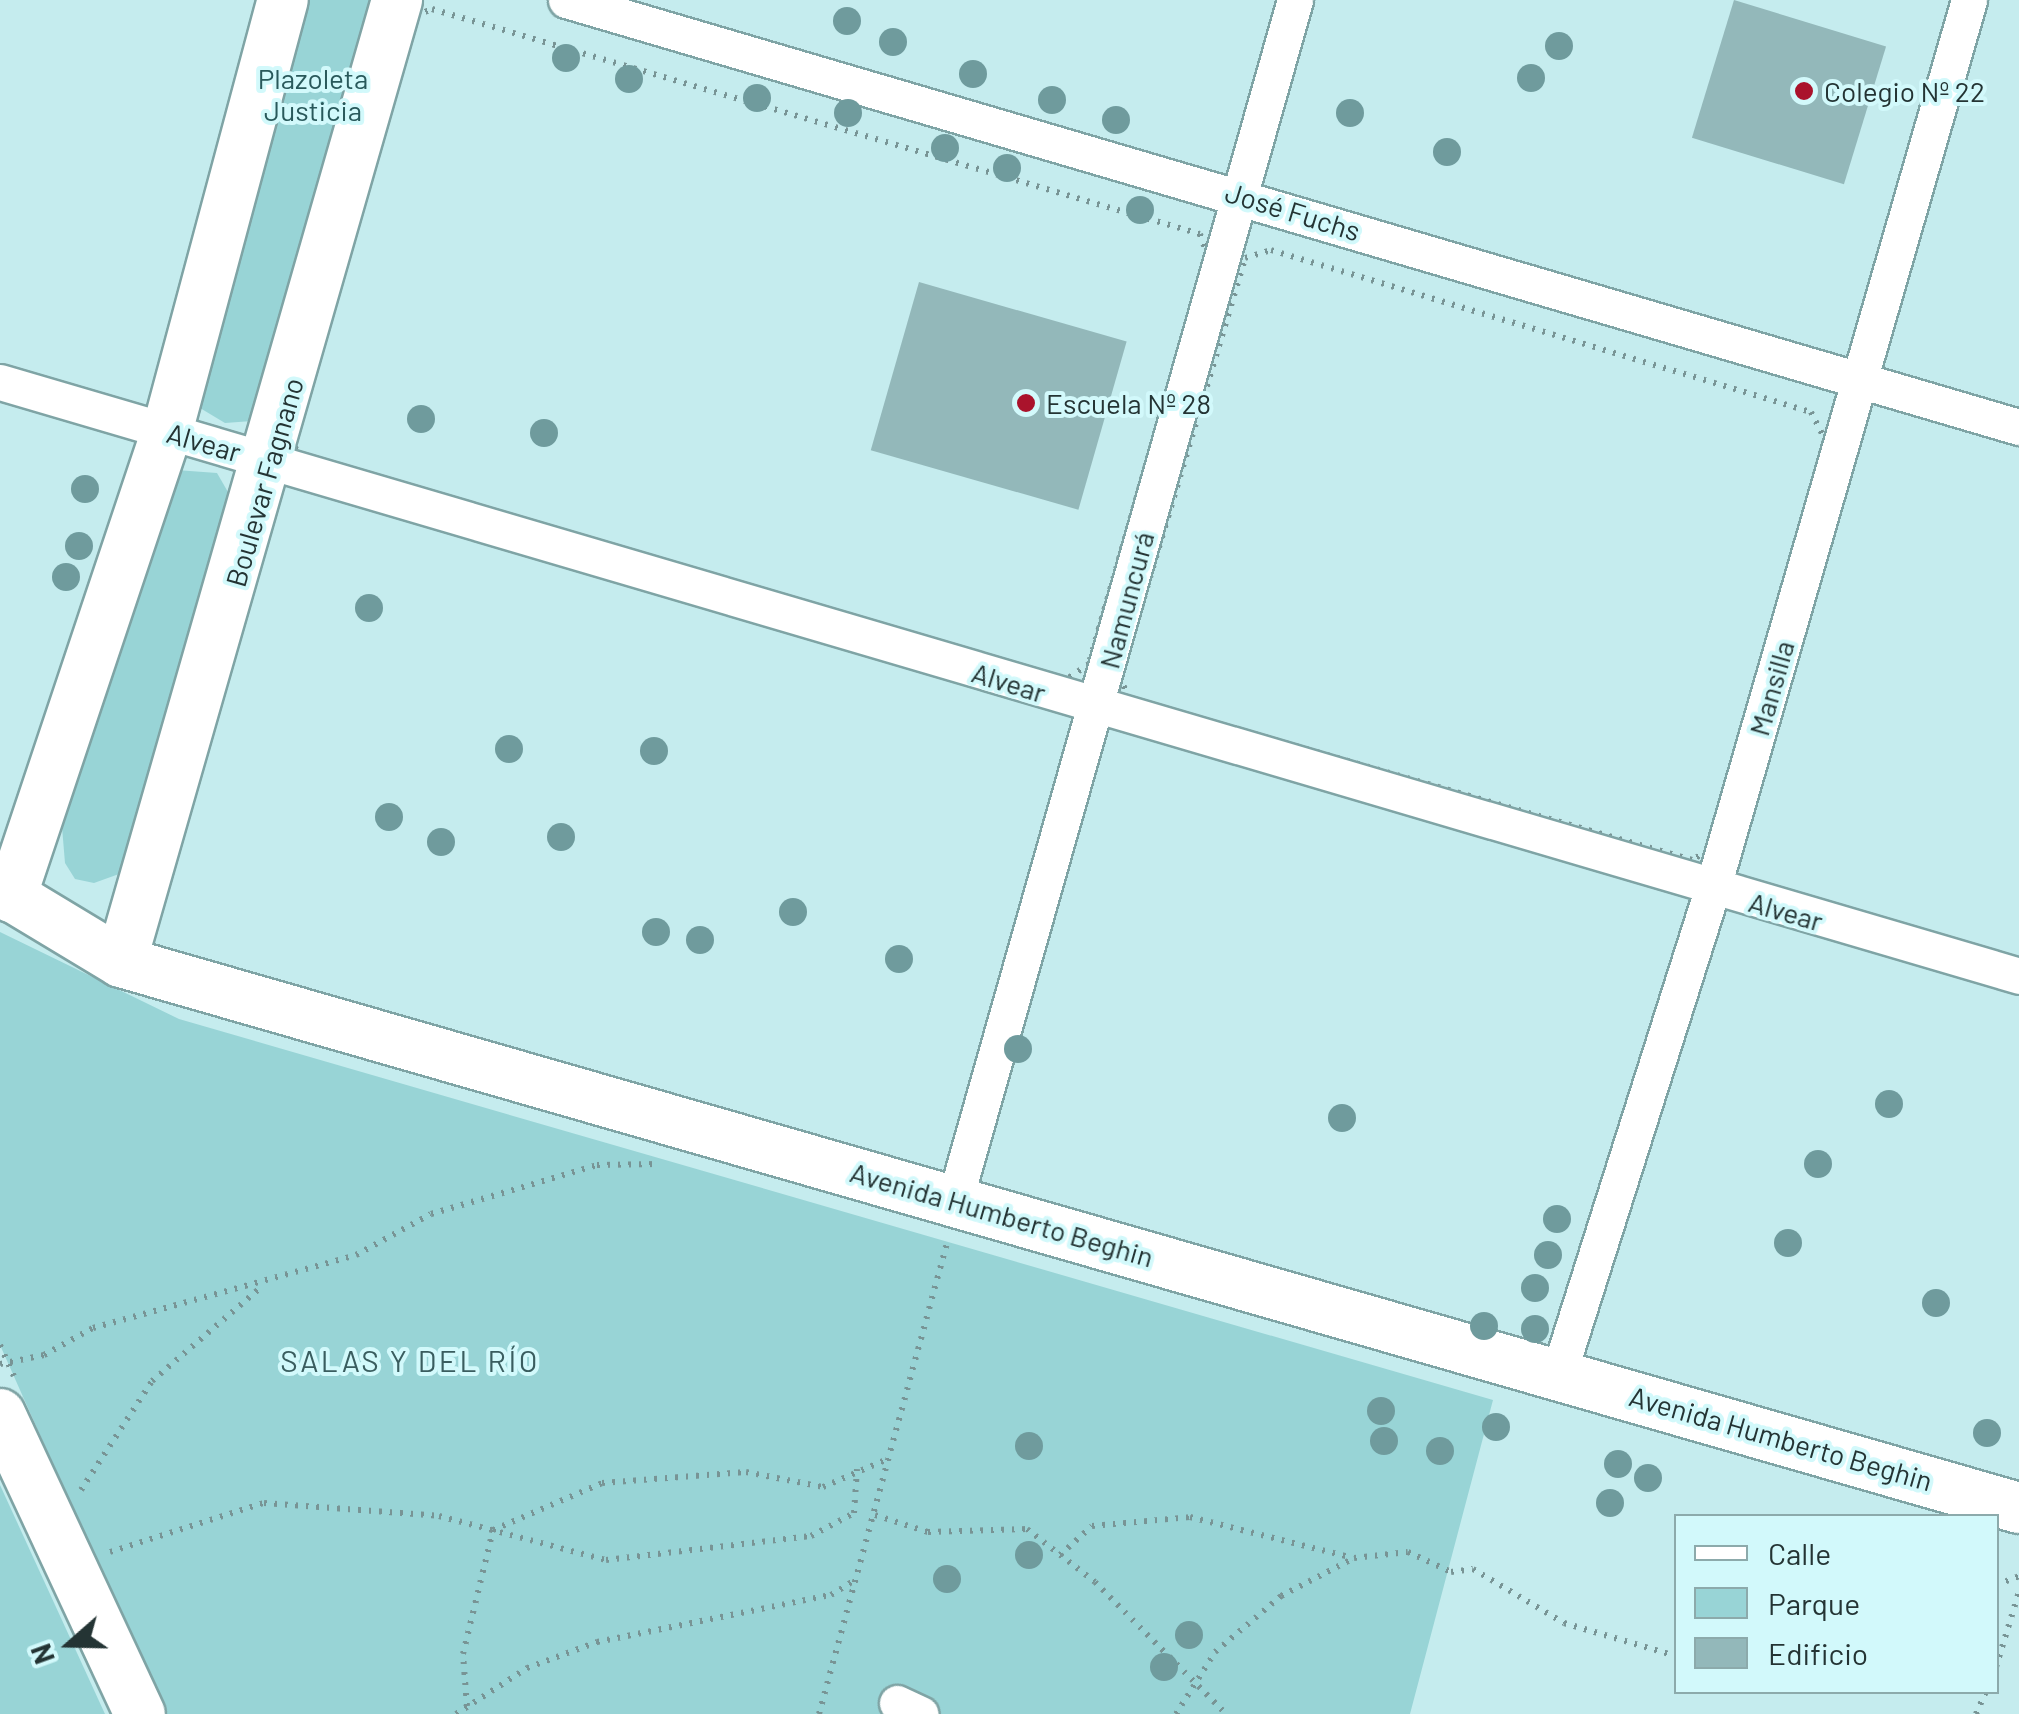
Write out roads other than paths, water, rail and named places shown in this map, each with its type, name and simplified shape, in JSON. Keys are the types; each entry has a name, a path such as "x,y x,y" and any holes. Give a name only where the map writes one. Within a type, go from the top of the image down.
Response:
{"street":[{"path":"5,893 167,432 283,0"},
{"name":"José Fuchs","path":"566,0 2019,427"},
{"name":"Namuncurá","path":"955,1199 1113,703 1236,194 1295,0"},
{"name":"Mansilla","path":"1560,1372 1712,890 1969,0"},
{"name":"Boulevar Fagnano","path":"121,962 402,10"},
{"name":"Alvear","path":"0,382 1113,703 1712,890 2019,976"},
{"name":"Avenida Humberto Beghin","path":"5,893 121,962 1560,1372 2019,1508"},
{"path":"0,1414 140,1714"}],"place":[{"name":"Colegio Nº 22","path":"1804,91"},
{"name":"Escuela Nº 28","path":"1026,403"}],"district":[{"name":"SALAS Y DEL RÍO","path":"410,1360"}],"park label":[{"name":"Plazoleta Justicia","path":"313,94"}]}
